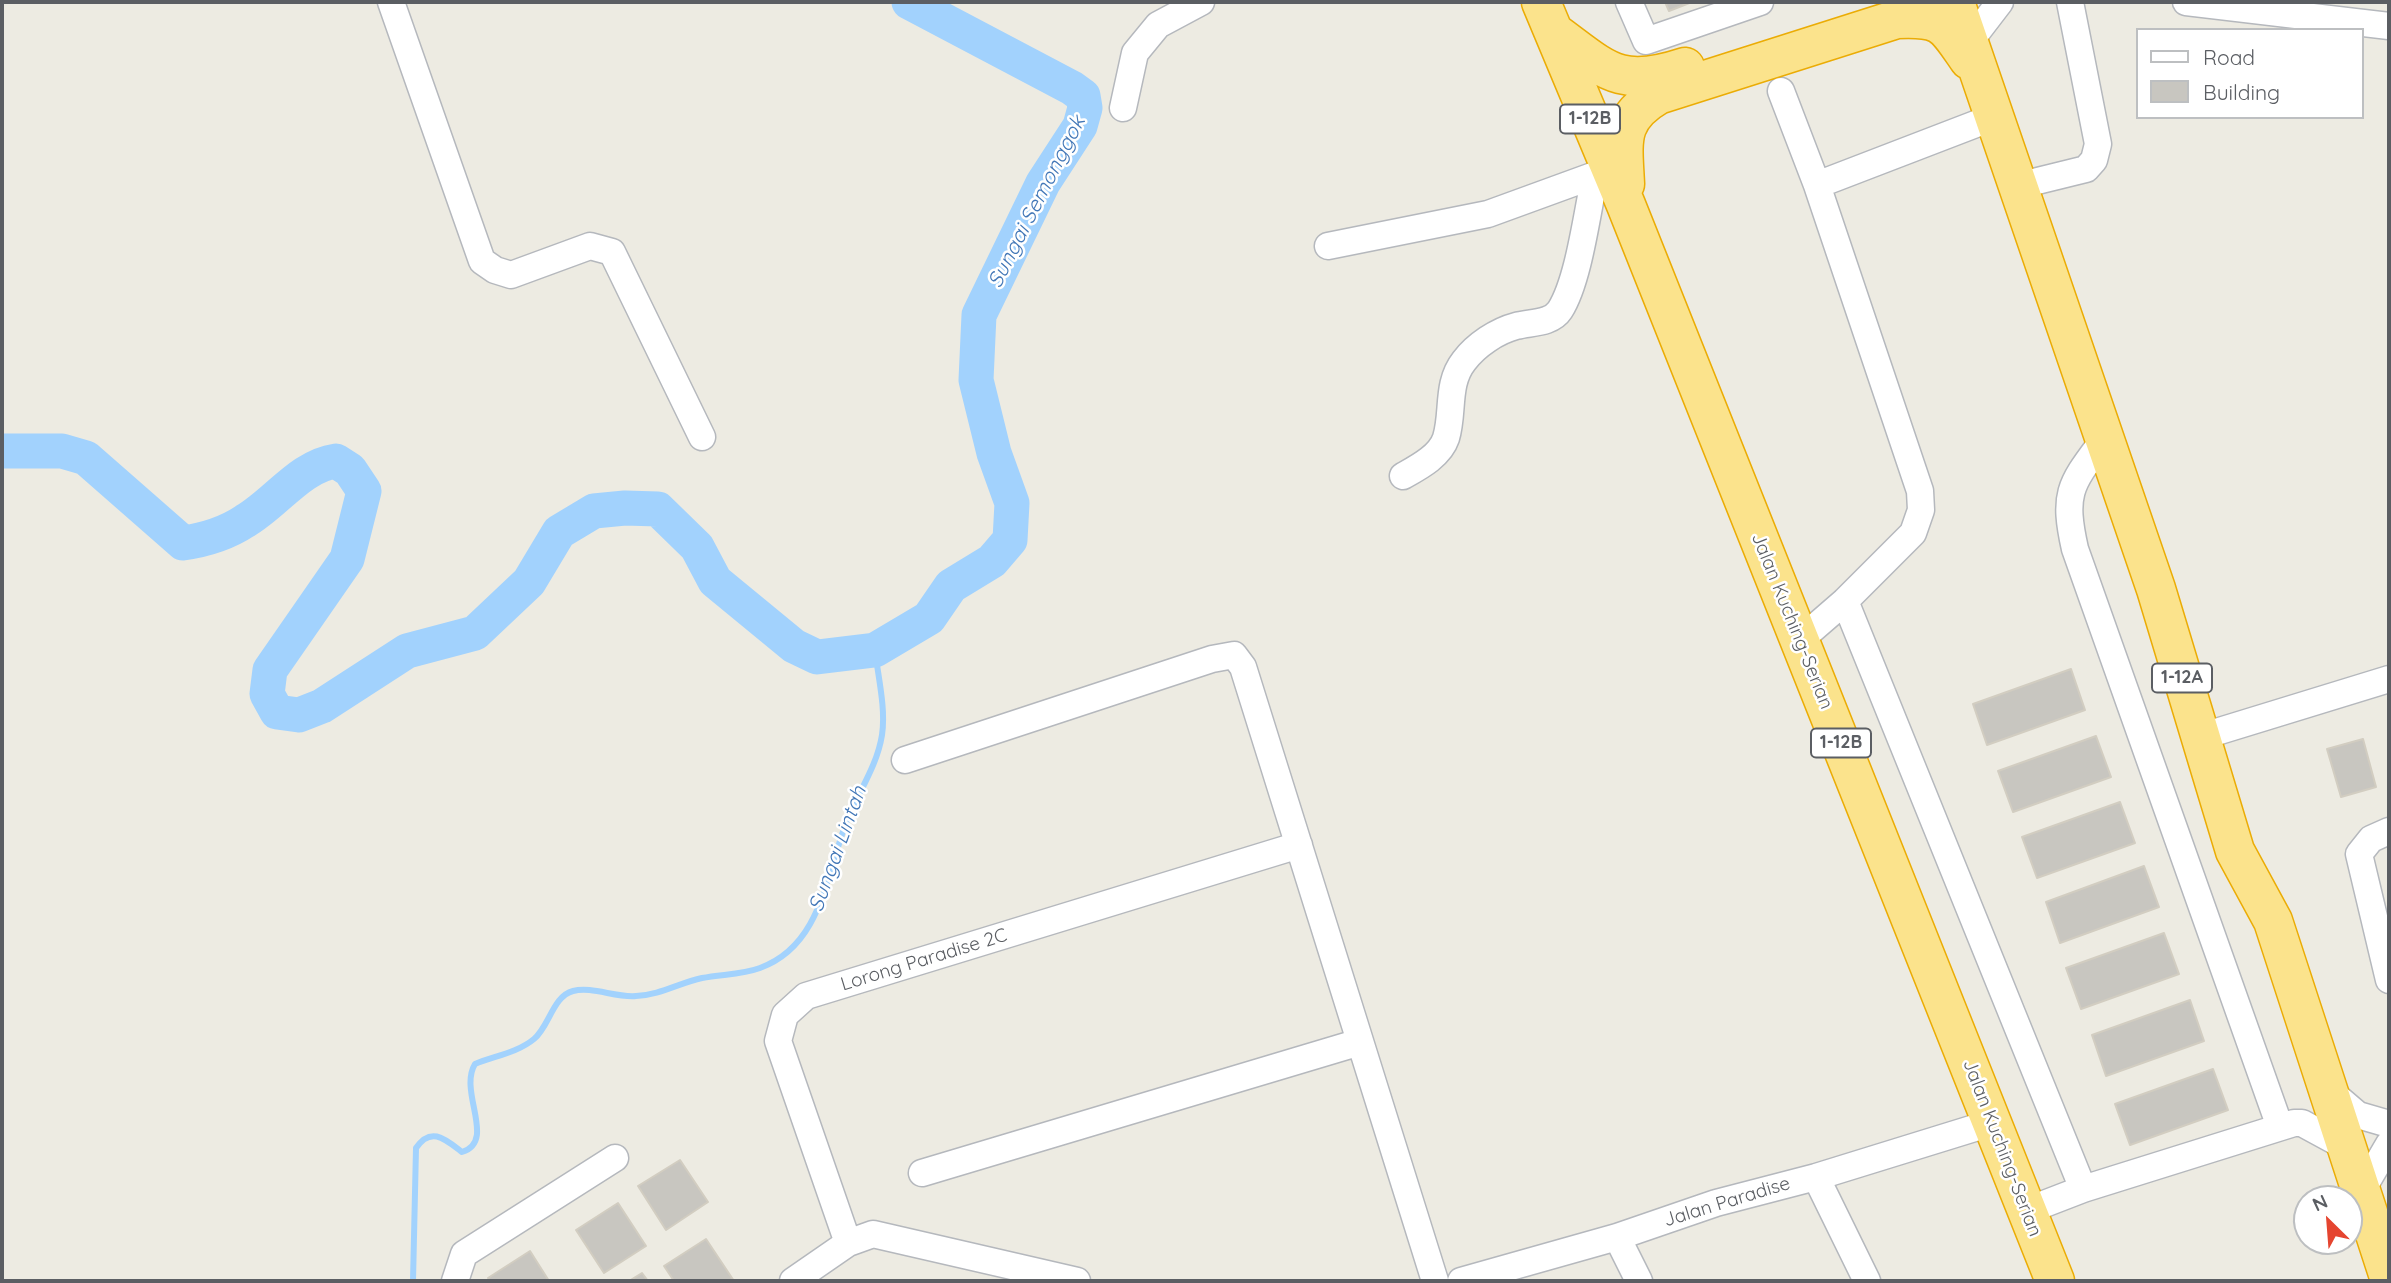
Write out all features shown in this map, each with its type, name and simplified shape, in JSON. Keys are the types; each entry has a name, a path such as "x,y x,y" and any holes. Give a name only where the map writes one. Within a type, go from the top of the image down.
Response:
{"highway":[{"path":"1547,17 1601,66 1623,77 1653,57 1872,2"},
{"name":"1-12A","path":"1955,2 2156,589 2235,851 2273,921 2360,1185"},
{"name":"Jalan Kuching-Serian","path":"1547,17 1603,172 1626,205 1994,1122 2055,1281"},
{"path":"1626,205 1623,139 1629,118 1643,103 1658,94 1897,19 1928,18 1947,28 1975,62"},
{"name":"1-12A","path":"2363,1193 2389,1277"}],"street":[{"path":"391,2 482,261 495,270 511,275 590,246 612,252 702,437"},
{"path":"1123,108 1135,54 1158,25 1201,2"},
{"path":"1629,2 1653,57 1760,2"},
{"path":"1975,62 1982,24 2000,2"},
{"path":"2017,186 2086,169 2095,160 2098,144 2070,2"},
{"path":"2186,2 2389,26"},
{"path":"1781,91 1817,185 1920,491 1921,510 1913,533 1845,601 1800,640"},
{"path":"1817,185 1994,117"},
{"path":"1328,246 1488,214 1603,172"},
{"path":"1404,477 1429,461 1446,440 1455,374 1465,359 1494,334 1550,319 1560,311 1603,172"},
{"path":"2105,438 2074,479 2067,512 2075,549 2280,1127"},
{"path":"1845,601 2083,1189"},
{"path":"905,760 1212,659 1234,655 1243,667 1435,1281"},
{"path":"2200,737 2389,679"},
{"path":"2389,831 2371,839 2359,855 2389,980"},
{"name":"Lorong Paradise 2C","path":"848,1244 778,1041 785,1015 806,996 1299,845"},
{"path":"922,1173 1360,1042"},
{"path":"2330,1091 2358,1115 2389,1124"},
{"name":"Jalan Paradise","path":"1461,1281 1617,1237 1716,1202 1816,1177 1994,1122"},
{"path":"2026,1211 2083,1189 2280,1127 2302,1123 2348,1148"},
{"path":"2363,1188 2389,1144"},
{"path":"454,1281 464,1254 615,1158"},
{"path":"1816,1177 1867,1281"},
{"path":"797,1280 848,1244 873,1234 1077,1281"},
{"path":"1617,1237 1639,1281"}],"building":[{"path":"1665,2 1692,2 1669,11"},
{"path":"2071,669 2085,710 1987,745 1973,704"},
{"path":"2096,736 2111,777 2013,812 1998,771"},
{"path":"2363,739 2376,787 2341,797 2327,749"},
{"path":"2120,802 2135,843 2037,878 2022,837"},
{"path":"2144,866 2159,907 2060,943 2046,902"},
{"path":"2164,933 2179,974 2081,1009 2066,968"},
{"path":"2190,1000 2204,1041 2106,1076 2092,1035"},
{"path":"2213,1069 2228,1110 2130,1145 2115,1104"},
{"path":"680,1160 708,1202 666,1230 638,1186"},
{"path":"618,1203 646,1246 604,1273 576,1230"},
{"path":"706,1239 734,1281 674,1281 664,1266"},
{"path":"530,1251 549,1281 490,1281 488,1278"},
{"path":"642,1273 648,1281 629,1281"}],"waterway":[{"name":"Sungai Semonggok","path":"3,451 62,451 86,458 183,543 215,535 238,525 300,477 323,464 336,461 350,470 364,491 347,559 270,670 267,694 277,712 299,715 322,706 407,651 475,633 529,582 559,532 594,511 658,509 697,547 715,581 794,646 817,657 875,650 929,618 951,586 992,561 1010,540 1012,503 994,453 976,380 979,315 1043,183 1080,126 1085,108 1083,96 1072,88 909,2"},
{"name":"Sungai Lintah","path":"413,1281 416,1148 422,1141 433,1136 444,1139 462,1152 472,1146 477,1127 471,1088 471,1075 475,1064 513,1051 534,1039 556,1005 566,994 573,991 645,995 702,978 760,968 780,958 796,944 818,907 850,812 879,747 883,714 875,650"}]}
